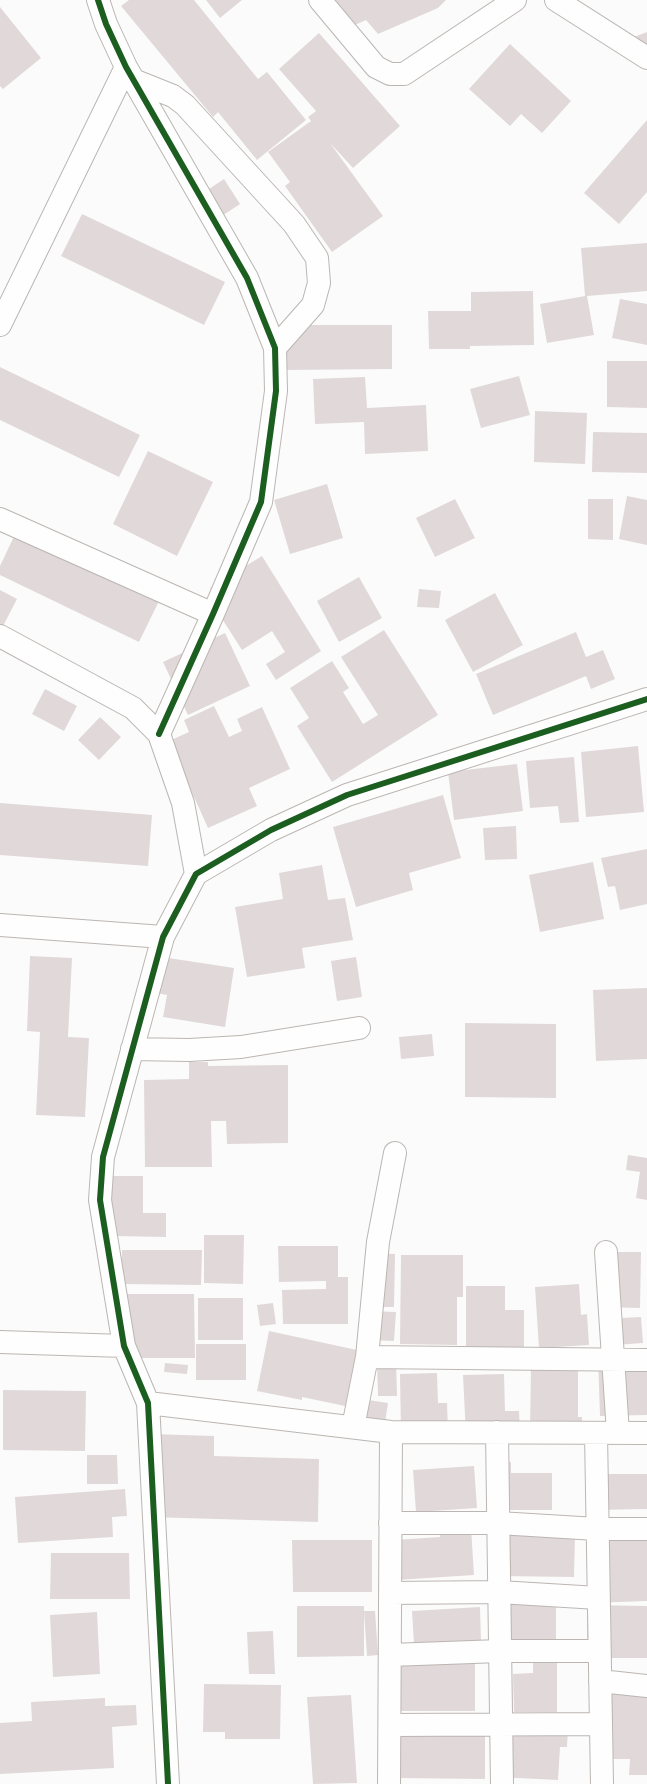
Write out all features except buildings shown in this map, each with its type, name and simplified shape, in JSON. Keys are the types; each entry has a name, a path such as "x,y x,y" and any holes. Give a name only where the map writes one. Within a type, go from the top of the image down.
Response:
{"street":[{"path":"98,0 106,24 130,74 247,278 275,348 276,391 261,502 159,734"},
{"path":"320,0 376,67 390,74 404,74 515,0"},
{"path":"556,0 647,58"},
{"path":"0,325 7,293 130,74"},
{"path":"130,74 173,96 185,105 294,224 317,258 319,283 313,305 275,348"},
{"path":"0,519 213,614"},
{"path":"0,636 133,708 159,734 183,803 196,874"},
{"path":"168,1784 148,1403 124,1346 100,1200 103,1157 163,936 196,874 271,830 347,795 647,699"},
{"path":"0,925 163,936"},
{"path":"132,1049 189,1050 241,1047 359,1028"},
{"path":"353,1427 367,1357 378,1242 395,1153"},
{"path":"606,1252 618,1433"},
{"path":"0,1342 124,1346"},
{"path":"367,1357 614,1361 647,1360"},
{"path":"148,1403 391,1432 647,1433"},
{"path":"390,1784 391,1432"},
{"path":"496,1432 502,1784"},
{"path":"596,1433 602,1784"},
{"path":"390,1523 498,1523 597,1529 647,1529"},
{"path":"390,1593 499,1592 598,1598"},
{"path":"390,1655 500,1651 599,1651"},
{"path":"600,1682 647,1686"},
{"path":"390,1725 501,1726 600,1724"}],"cycle path":[{"path":"98,0 106,24 126,67 247,278 275,348 276,391 261,502 159,734"},
{"path":"168,1784 148,1403 124,1346 100,1200 103,1157 163,937 196,874 271,830 347,795 647,699"}]}
